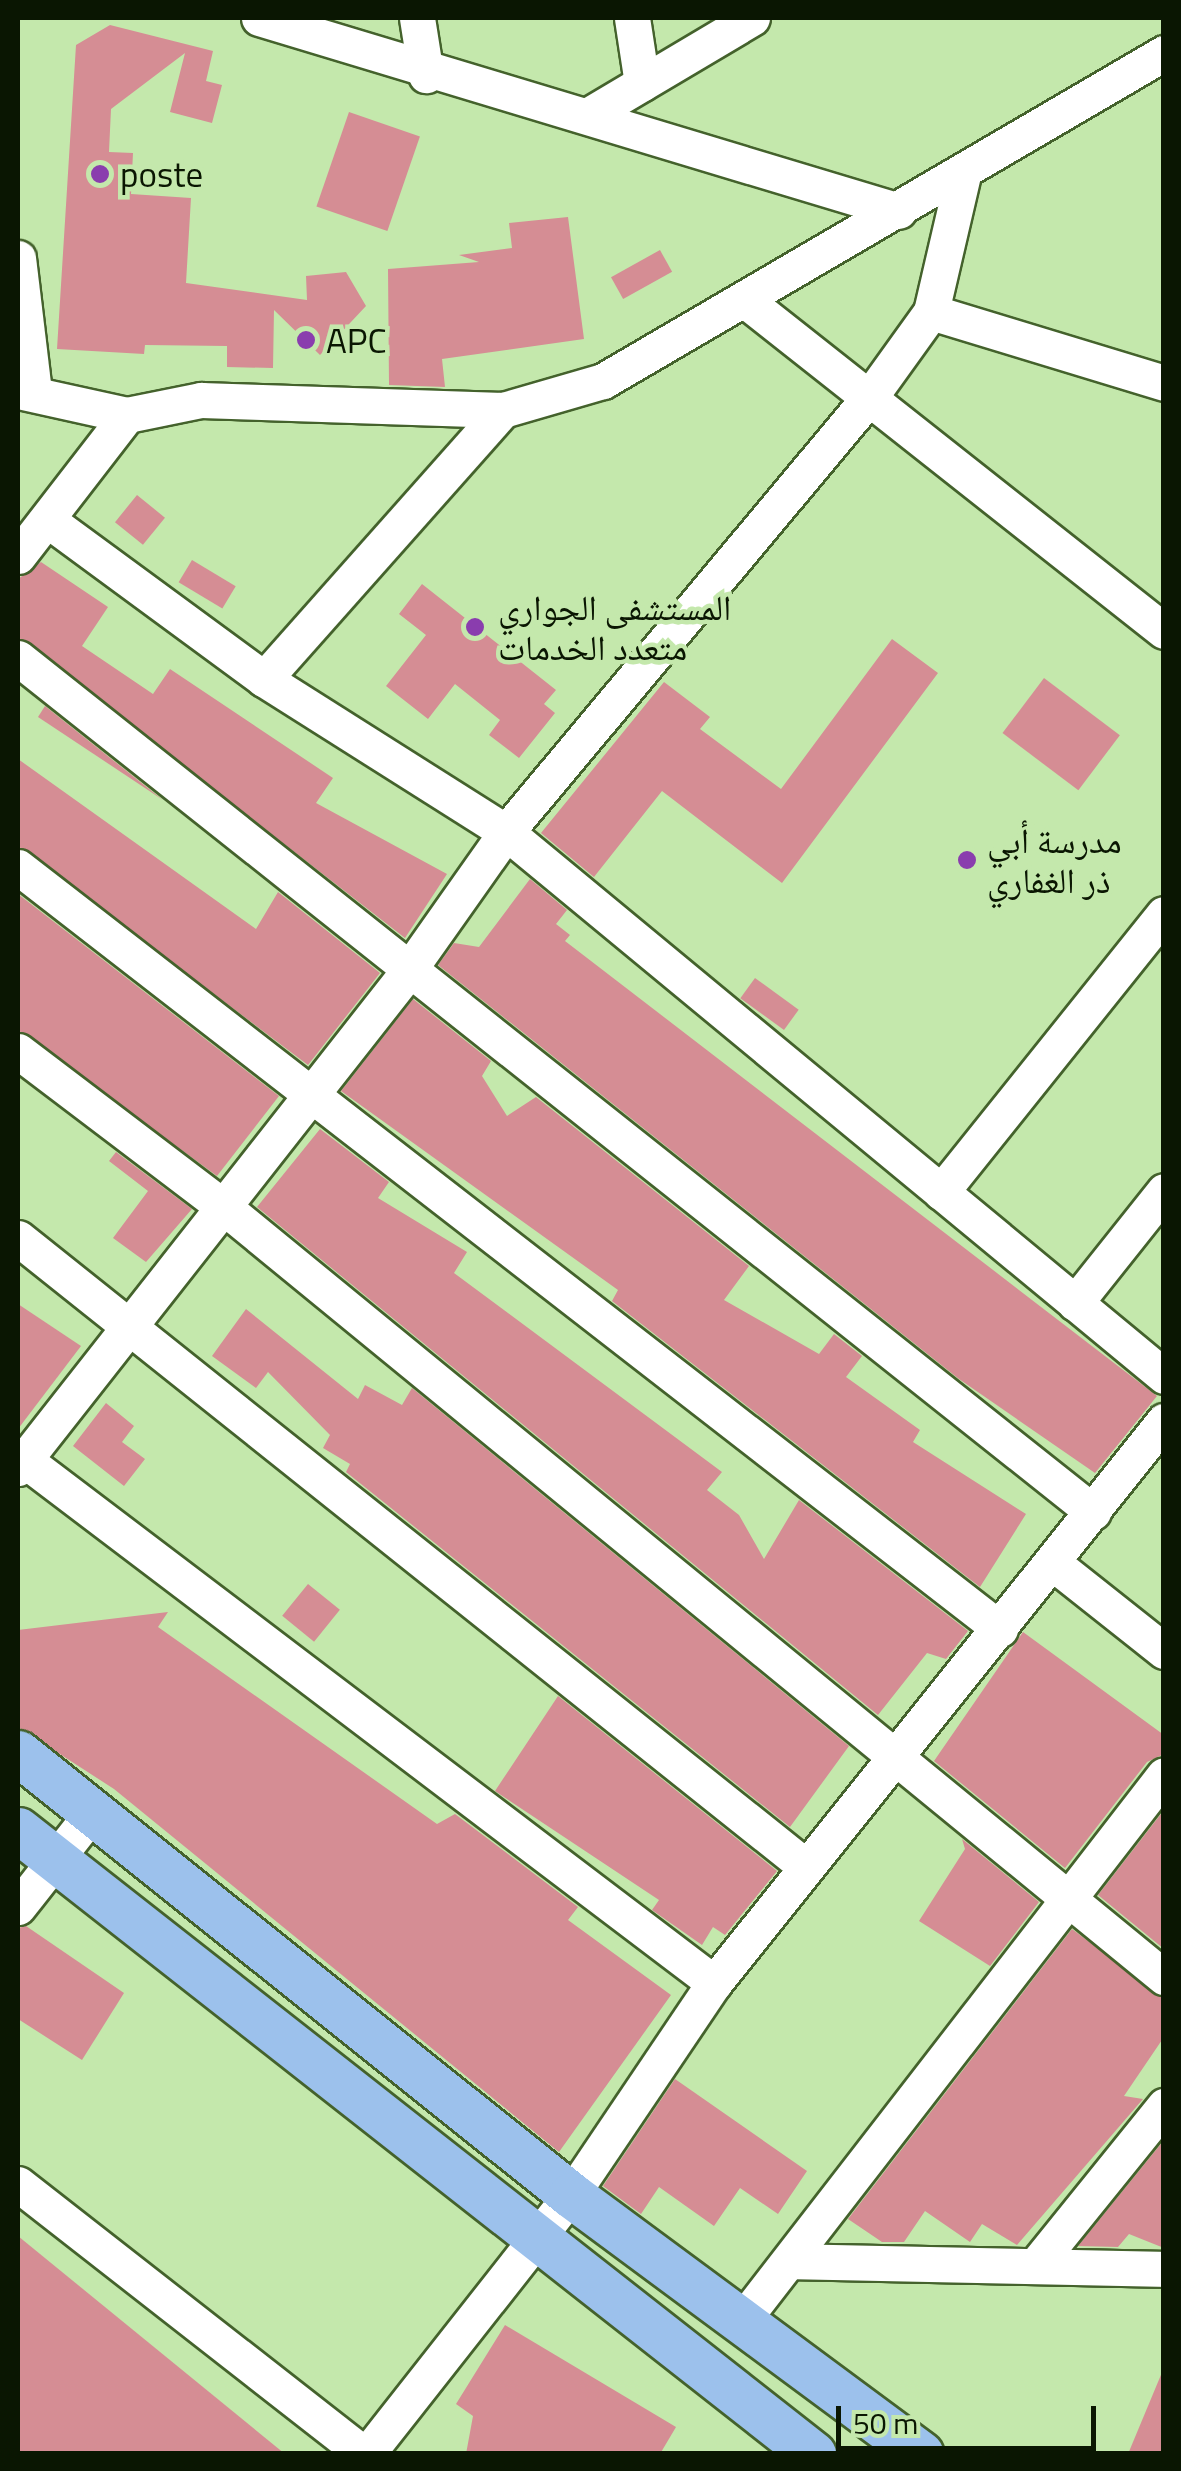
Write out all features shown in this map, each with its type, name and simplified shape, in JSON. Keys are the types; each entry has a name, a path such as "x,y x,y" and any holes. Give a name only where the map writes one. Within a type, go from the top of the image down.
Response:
{"main road":[{"path":"18,1753 570,2195 921,2454"},
{"path":"18,1830 534,2242 813,2454"}],"street":[{"path":"259,18 426,75 592,114 899,211"},
{"path":"417,18 426,75"},
{"path":"632,18 642,83"},
{"path":"592,114 752,18"},
{"path":"18,258 26,392 127,415 202,400 503,410 603,381 963,174 1164,53"},
{"path":"714,1983 20,1461 128,1322 226,1208 406,974 506,832 872,394 931,312 963,174"},
{"path":"745,300 872,394 1164,630"},
{"path":"931,312 1164,383"},
{"path":"264,678 503,410"},
{"path":"18,556 50,521 127,415"},
{"path":"50,521 264,678 506,832 1164,1376"},
{"path":"18,658 406,974 1093,1512"},
{"path":"18,868 1000,1629"},
{"path":"941,1192 1164,914"},
{"path":"18,1051 226,1208 1164,1977"},
{"path":"1075,1302 1164,1191"},
{"path":"18,1238 128,1322 804,1866"},
{"path":"18,2184 365,2454 570,2195 714,1983 804,1866 1000,1629 1164,1421"},
{"path":"1054,1562 1164,1651"},
{"path":"741,2322 1065,1897 1164,1776"},
{"path":"18,1908 92,1813"},
{"path":"1035,2266 1164,2106"},
{"path":"790,2260 1164,2269"}],"building":[{"name":"poste","path":"110,25 213,51 206,81 222,85 212,123 170,112 185,53 111,109 109,152 133,153 131,194 191,198 186,283 307,300 306,276 346,272 366,306 320,355 274,310 273,368 227,367 227,346 145,345 144,354 57,349 76,45"},
{"path":"349,112 420,136 387,231 316,207"},
{"path":"568,217 584,339 442,359 445,387 389,385 388,269 479,262 459,255 512,248 509,223"},
{"path":"660,250 672,272 623,299 611,277"},
{"path":"137,495 165,518 143,545 115,522"},
{"path":"192,560 236,586 222,609 179,582"},
{"path":"41,562 108,607 82,646 153,694 170,669 333,778 316,803 447,874 405,938 18,637 18,579"},
{"path":"422,584 556,690 544,704 555,713 519,758 489,735 500,720 455,684 428,719 386,686 426,635 399,614"},
{"path":"892,639 938,673 782,883 662,791 594,877 541,833 664,682 710,717 700,729 781,789"},
{"path":"1044,678 1120,735 1078,790 1002,733"},
{"path":"45,706 163,800 38,717"},
{"path":"18,759 256,929 278,892 380,973 308,1065 18,846"},
{"path":"530,879 567,910 556,924 570,935 565,941 1157,1396 1095,1473 959,1379 438,965 454,943 479,947"},
{"path":"18,894 279,1096 217,1176 18,1030"},
{"path":"755,978 799,1010 784,1030 740,998"},
{"path":"413,999 491,1061 482,1076 507,1116 536,1097 749,1266 724,1300 819,1354 834,1334 862,1356 846,1377 920,1430 913,1442 1026,1514 980,1587 612,1301 618,1290 341,1091"},
{"path":"320,1129 389,1182 378,1198 467,1252 454,1273 722,1472 707,1490 739,1515 764,1559 799,1500 968,1631 946,1659 927,1653 878,1715 257,1207"},
{"path":"116,1152 192,1209 146,1262 113,1238 148,1191 109,1161"},
{"path":"18,1304 81,1346 18,1429"},
{"path":"246,1309 358,1399 365,1385 402,1405 412,1388 849,1746 790,1827 346,1472 350,1464 323,1448 330,1435 268,1372 256,1388 212,1356"},
{"path":"106,1403 134,1426 122,1442 145,1459 124,1486 73,1446"},
{"path":"308,1584 340,1610 314,1642 282,1616"},
{"path":"168,1612 158,1627 437,1824 455,1814 578,1907 568,1920 671,1995 559,2152 114,1789 18,1727 18,1630"},
{"path":"1023,1632 1164,1735 1164,1754 1147,1762 1065,1868 934,1761"},
{"path":"558,1696 777,1871 725,1935 713,1927 702,1945 652,1910 659,1900 495,1791"},
{"path":"1164,1810 1164,1949 1098,1895"},
{"path":"962,1839 1039,1902 990,1966 919,1921 965,1849"},
{"path":"26,1926 124,1993 82,2060 18,2019 18,1928"},
{"path":"1072,1929 1164,1998 1164,2037 1124,2096 1143,2099 1017,2245 982,2224 970,2242 925,2211 904,2242 882,2242 848,2219"},
{"path":"675,2079 807,2171 778,2214 740,2188 714,2226 659,2187 641,2214 603,2186"},
{"path":"1164,2140 1164,2248 1129,2234 1118,2247 1078,2246"},
{"path":"18,2236 285,2454 18,2454"},
{"path":"505,2325 676,2427 660,2454 466,2454 473,2416 456,2404"},
{"path":"1163,2370 1164,2454 1128,2454"}],"place":[{"name":"poste","path":"100,174"},
{"name":"APC","path":"306,340"},
{"name":"المستشفى الجواري متعدد الخدمات","path":"475,627"},
{"name":"مدرسة أبي ذر الغفاري","path":"967,860"}]}
